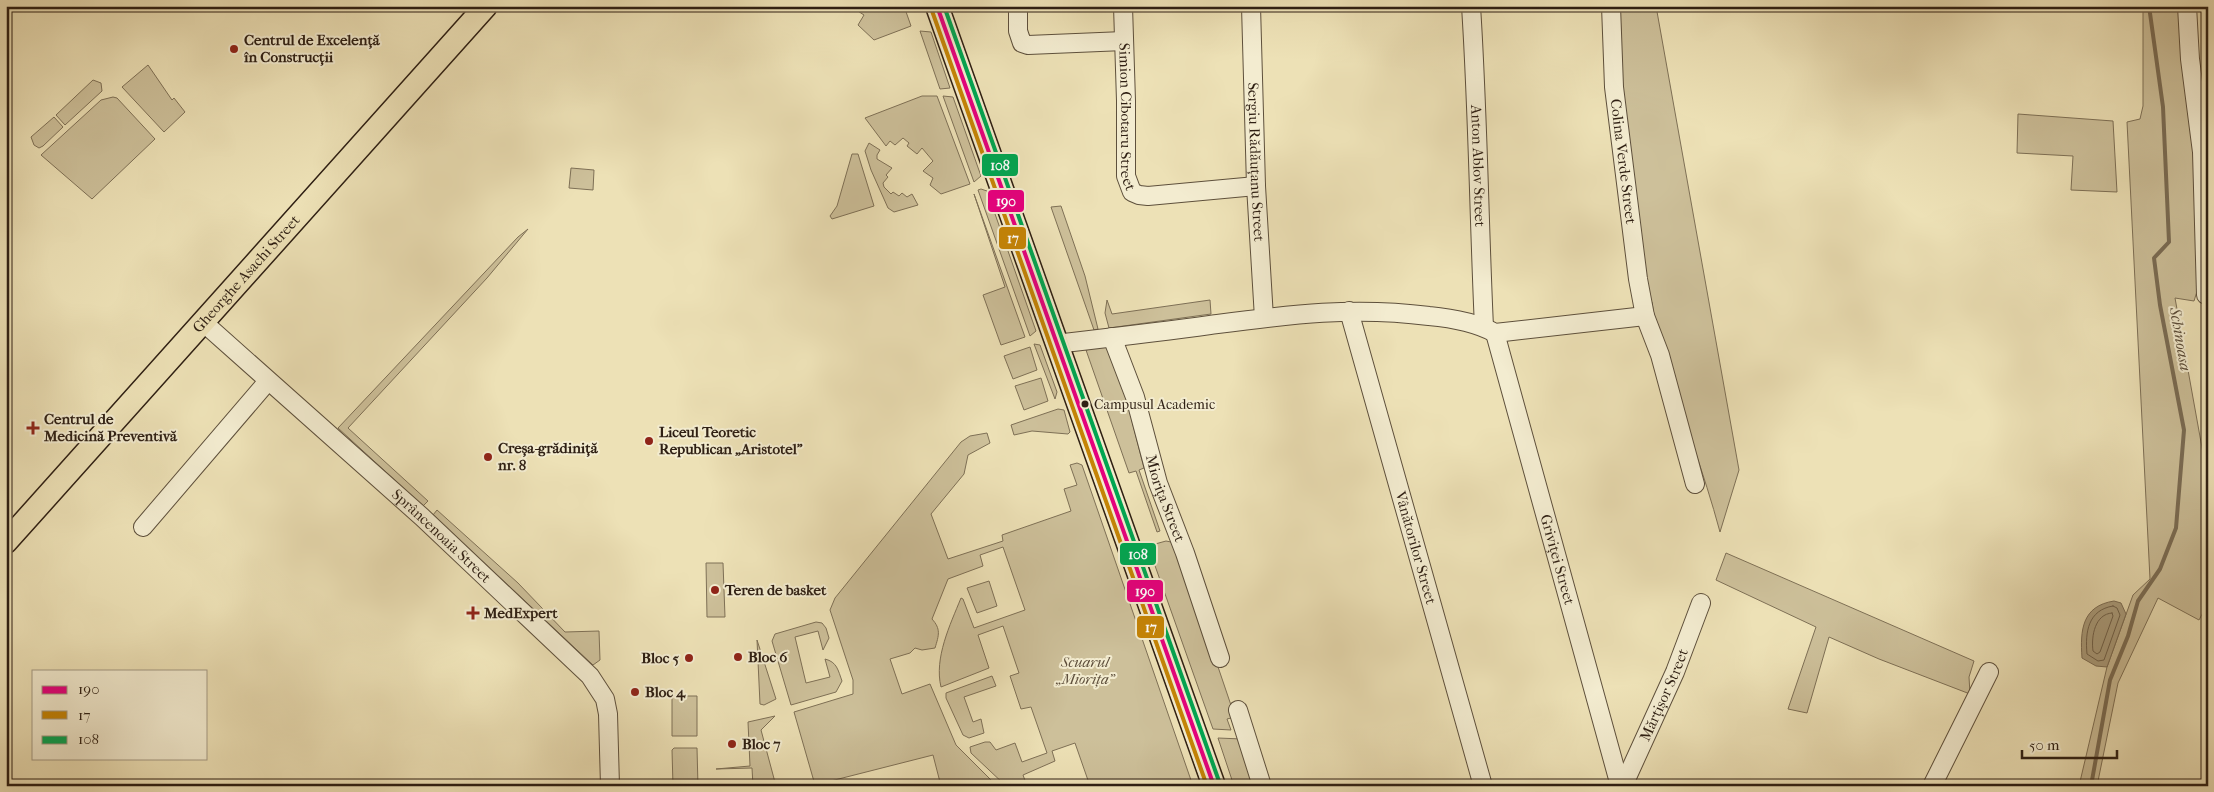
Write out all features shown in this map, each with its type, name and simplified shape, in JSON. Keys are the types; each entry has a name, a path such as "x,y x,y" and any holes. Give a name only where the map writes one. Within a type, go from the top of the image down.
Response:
{"main road":[{"name":"Gheorghe Asachi Street","path":"6,542 486,6"},
{"path":"937,6 1214,786"}],"street":[{"path":"1018,6 1019,38 1022,43 1124,40"},
{"name":"Simion Cibotaru Street","path":"1123,6 1126,176 1132,192 1148,196 1256,186"},
{"name":"Sergiu Rădăuțanu Street","path":"1251,6 1256,186 1264,318"},
{"name":"Anton Ablov Street","path":"1470,6 1489,330"},
{"name":"Colina Verde Street","path":"1611,6 1614,87 1638,279 1645,316"},
{"path":"2188,6 2190,59 2202,152 2206,295"},
{"name":"Vânătorilor Street","path":"1348,311 1483,786"},
{"path":"1056,344 1307,312 1410,313 1448,318 1489,330 1645,316 1660,355 1695,484"},
{"name":"Sprâncenoaia Street","path":"204,323 417,513 590,676 605,699 608,714 610,786"},
{"name":"Griviței Street","path":"1489,330 1621,786"},
{"name":"Miorița Street","path":"1112,338 1135,397 1158,484 1185,553 1220,658"},
{"path":"143,526 268,381"},
{"name":"Mărțișor Street","path":"1621,786 1675,672 1701,603"},
{"path":"1932,786 1989,672"},
{"path":"1238,710 1262,786"}],"green space":[{"path":"854,6 904,6 911,26 874,40 858,25 864,15 853,8"},
{"path":"1620,6 1656,6 1739,470 1720,532 1671,376 1652,302 1648,300 1623,106"},
{"path":"2143,6 2182,6 2196,147 2199,285 2194,301 2175,298 2208,481 2208,603 2199,620 2158,598 2118,683 2097,786 2079,786 2107,667 2133,595 2150,579 2127,122 2140,119 2143,106"},
{"path":"920,31 931,32 950,88 940,89"},
{"path":"148,65 172,100 174,98 185,112 164,132 122,87"},
{"path":"93,80 101,83 102,91 65,125 56,115"},
{"path":"922,96 937,96 970,184 941,194 930,185 933,178 923,171 933,161 922,148 917,154 907,146 909,143 903,138 895,145 890,141 886,146 865,118"},
{"path":"943,96 953,97 981,176 974,182"},
{"path":"117,98 155,139 92,199 41,155 101,100"},
{"path":"2018,114 2113,121 2117,192 2071,190 2073,156 2017,153"},
{"path":"54,117 63,127 39,148 34,145 31,137"},
{"path":"869,143 880,150 877,159 892,168 886,175 888,177 883,183 884,187 891,194 893,192 899,196 902,193 907,197 912,194 918,205 894,212 888,208 871,170 865,151"},
{"path":"852,154 858,154 874,206 832,219 830,216 837,206"},
{"path":"571,168 594,170 593,190 569,188"},
{"path":"978,190 987,191 1036,331 1030,336"},
{"path":"974,194 1025,337 1001,345 983,295 1005,287"},
{"path":"1061,206 1085,276 1098,329 1094,330 1051,207"},
{"path":"528,229 487,278 348,428 428,501 423,506 338,428 518,237"},
{"path":"1107,300 1112,314 1210,300 1211,314 1109,328 1105,313"},
{"path":"1034,344 1040,345 1057,392 1055,399"},
{"path":"1111,345 1135,419 1132,421 1144,468 1139,470 1160,531 1157,532 1136,471 1129,473 1086,350"},
{"path":"1030,347 1037,370 1013,379 1004,356"},
{"path":"1041,378 1048,401 1024,410 1015,386"},
{"path":"1058,409 1064,410 1070,432 1068,434 1032,431 1014,435 1011,425"},
{"name":"Scuarul „Miorița”","path":"987,433 990,443 968,455 964,474 931,514 948,559 1003,541 1002,535 1071,511 1064,489 1077,485 1070,465 1077,463 1082,465 1193,786 1090,786 1075,743 1052,751 1055,761 1023,775 1027,786 1006,786 971,753 970,747 990,742 996,750 1015,743 1022,762 1047,753 1031,707 1021,709 1010,676 1019,673 1003,626 978,635 989,668 941,687 939,676 941,653 961,598 974,628 1025,610 1003,547 980,555 983,566 948,579 932,619 937,626 938,632 935,648 922,650 915,648 910,653 890,659 902,694 930,684 956,745 997,786 941,786 933,755 815,785 794,712 853,694 853,680 830,610 835,598 961,442 970,436"},
{"path":"437,510 518,583 565,632 599,631 600,660 593,665 433,515"},
{"path":"1166,541 1176,543 1235,717 1227,719 1231,730 1213,729 1148,546"},
{"path":"1726,553 1974,661 1969,677 1970,694 1879,659 1829,637 1807,713 1788,709 1816,627 1716,580"},
{"name":"Teren de basket","path":"706,563 723,563 725,617 707,617"},
{"path":"989,581 997,606 977,613 967,588"},
{"path":"816,622 822,623 826,628 829,638 823,650 818,631 795,637 806,683 830,677 825,659 835,664 842,681 836,692 791,705 772,641 775,634"},
{"path":"757,640 776,699 764,705 760,704"},
{"path":"992,676 996,686 964,697 973,722 981,719 984,733 969,738 963,735 946,698 946,693"},
{"path":"672,696 697,696 697,736 672,736"},
{"path":"775,716 761,730 776,786 753,786 752,768 716,769 750,766 748,722"},
{"path":"1218,738 1242,739 1257,786 1234,786"},
{"path":"674,748 697,748 698,786 673,786 672,750"}],"water":[{"path":"2114,601 2121,603 2126,614 2107,667 2096,666 2082,658 2082,638 2085,621 2095,608"}],"waterway":[{"name":"Schinoasa","path":"2091,786 2110,680 2128,636 2138,601 2160,569 2176,528 2184,430 2160,305 2154,258 2169,242 2163,107 2149,6"}],"transit line":[{"name":"190","path":"937,6 1214,786"},
{"name":"108","path":"944,6 1220,784"},
{"name":"17","path":"931,8 1207,786"}],"place":[{"name":"Centrul de Excelență în Construcții","path":"234,49"},
{"name":"Campusul Academic","path":"1085,404"},
{"name":"Centrul de Medicină Preventivă","path":"33,428"},
{"name":"Liceul Teoretic Republican „Aristotel”","path":"649,441"},
{"name":"Creșa-grădiniță nr. 8","path":"488,457"},
{"name":"Teren de basket","path":"715,590"},
{"name":"MedExpert","path":"473,613"},
{"name":"Bloc 6","path":"738,657"},
{"name":"Bloc 5","path":"689,658"},
{"name":"Bloc 4","path":"635,692"},
{"name":"Bloc 7","path":"732,744"}]}
